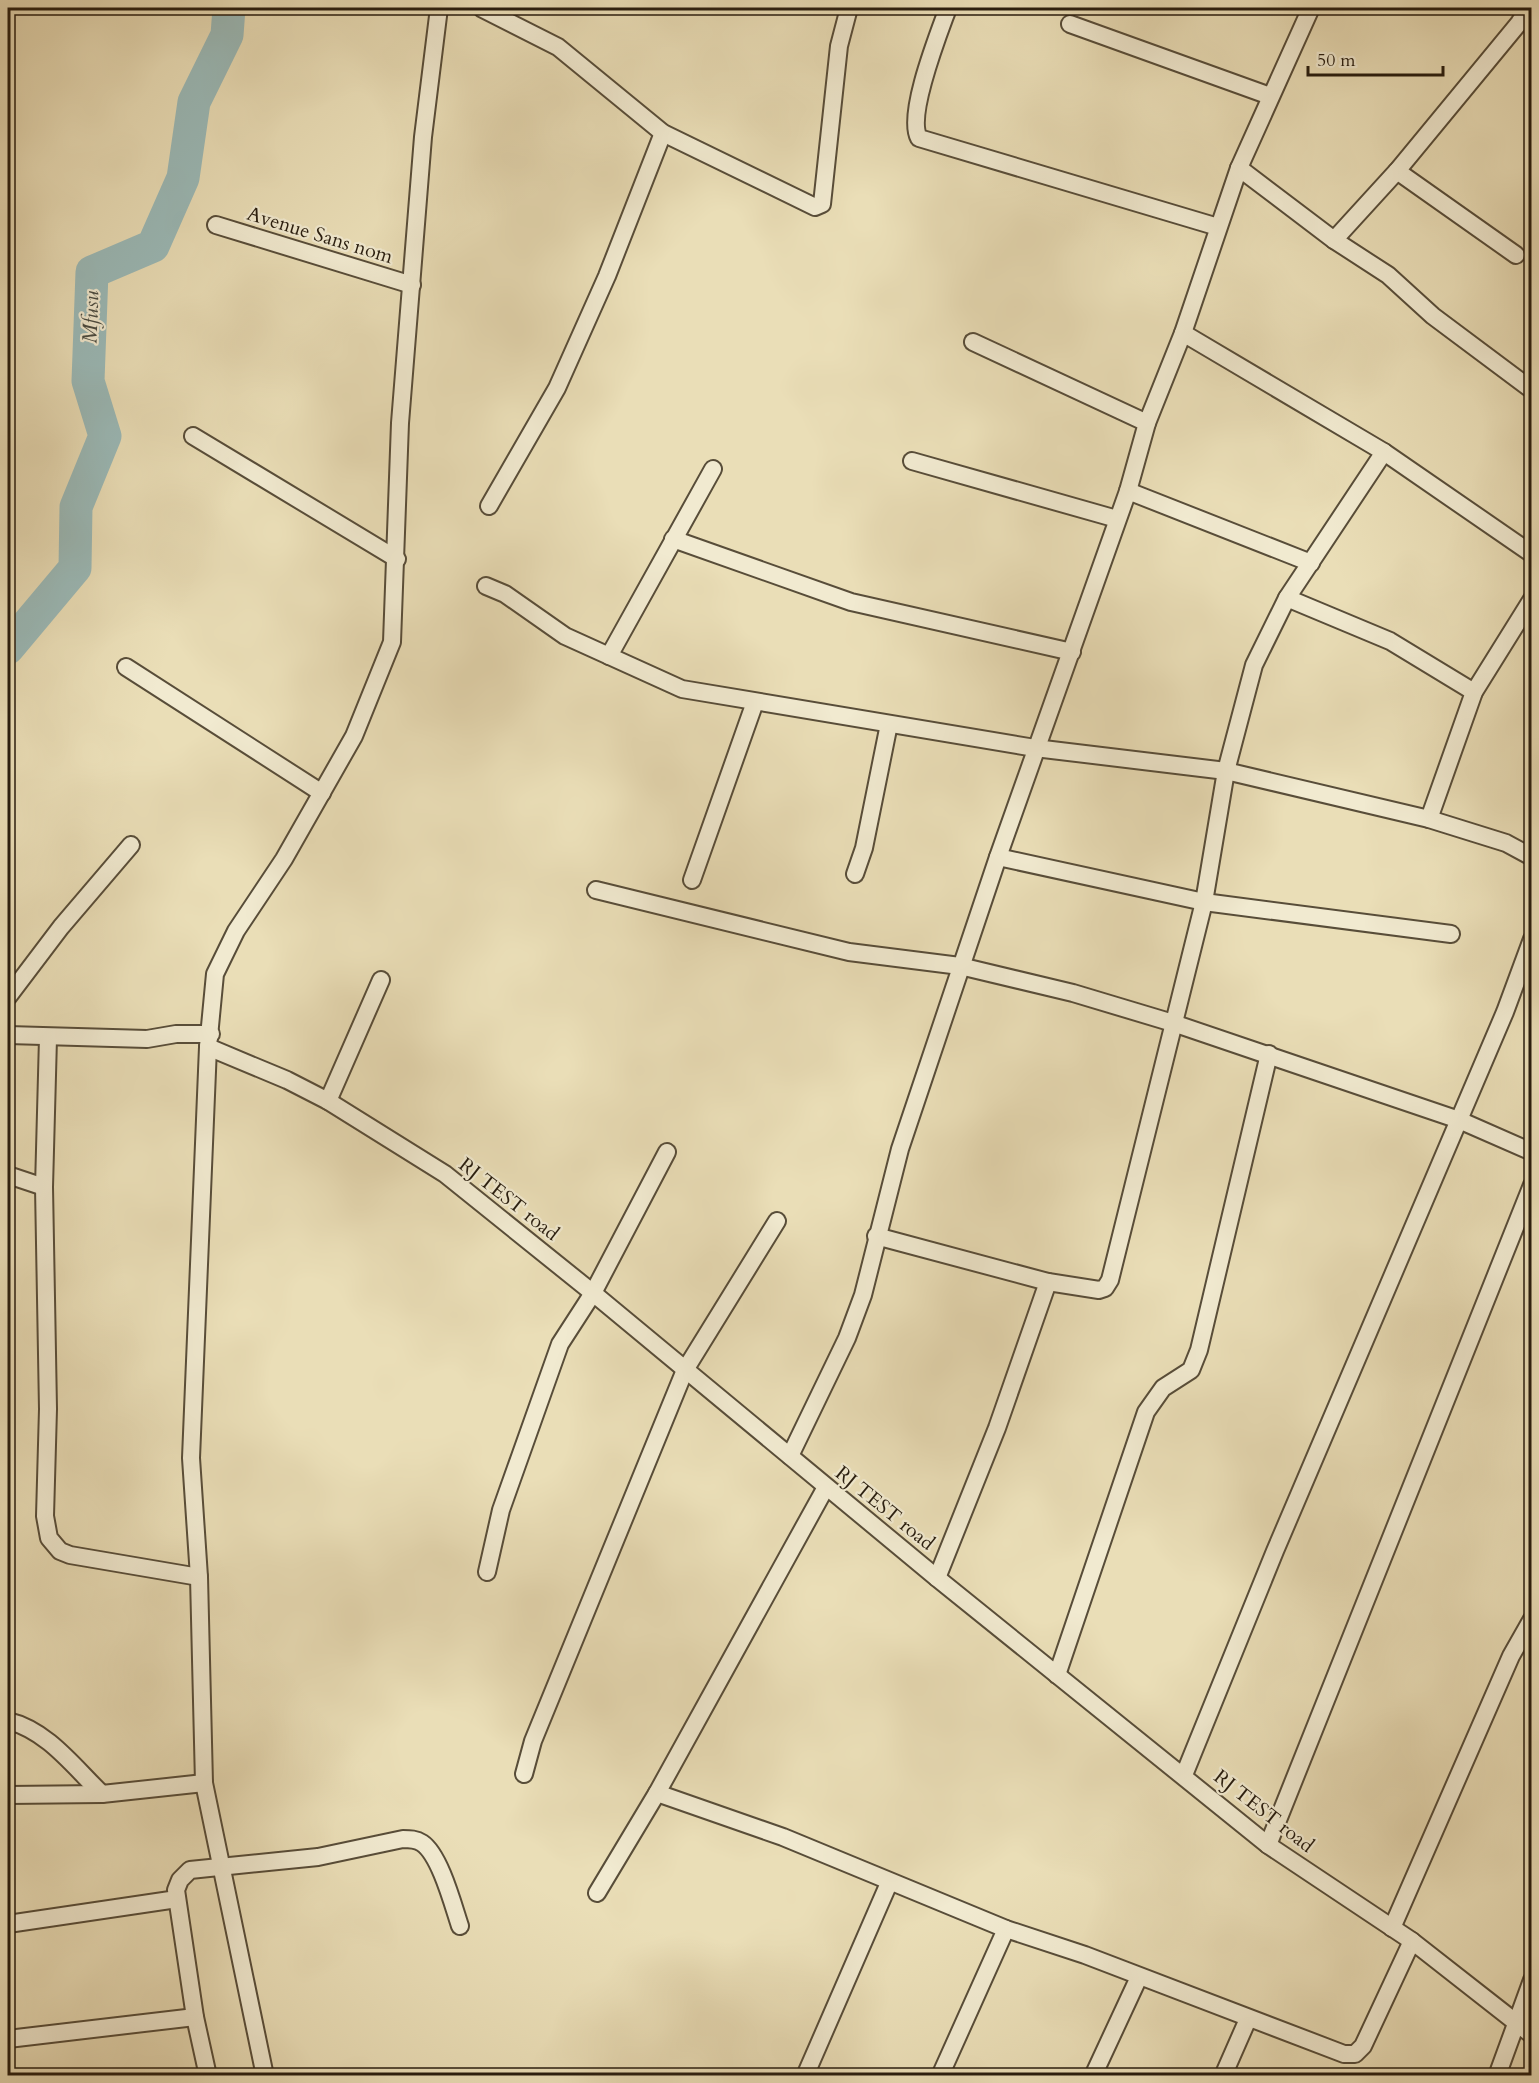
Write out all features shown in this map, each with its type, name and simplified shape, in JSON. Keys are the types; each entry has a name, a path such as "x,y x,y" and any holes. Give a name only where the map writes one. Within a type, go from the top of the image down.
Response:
{"street":[{"path":"265,2076 204,1783 199,1577 191,1426 215,974 237,931 284,859 354,736 392,642 397,559 399,423 423,137 439,8"},
{"path":"481,8 558,47 663,133 809,206 819,207 823,193 839,46 849,8"},
{"path":"948,8 919,93 916,128 919,138 1218,226"},
{"path":"790,1456 847,1338 862,1295 900,1149 1035,748 1072,652 1128,491 1147,423 1183,333 1239,168 1311,8"},
{"path":"1334,240 1525,26 1529,8"},
{"path":"1070,24 1270,96"},
{"path":"489,506 557,388 607,276 663,133"},
{"path":"1239,168 1334,240 1388,275 1433,316 1532,390"},
{"path":"1397,171 1516,255"},
{"name":"Avenue Sans nom","path":"216,225 412,285"},
{"path":"1183,333 1384,452 1532,554"},
{"path":"973,342 1147,423"},
{"path":"193,436 397,559"},
{"path":"876,1236 1048,1282 1100,1290 1105,1288 1110,1280 1204,902 1226,771 1254,665 1287,598 1384,452"},
{"path":"912,461 1117,519"},
{"path":"609,656 712,469"},
{"path":"1128,491 1311,562"},
{"path":"673,539 851,602 1072,652"},
{"path":"486,586 506,594 565,636 682,688 1035,748 1226,771 1429,819 1506,843 1532,857"},
{"path":"1287,598 1390,641 1474,692"},
{"path":"1429,819 1474,692 1532,599"},
{"path":"126,667 322,793"},
{"path":"692,880 755,702"},
{"path":"855,874 864,848 889,724"},
{"path":"8,997 61,927 130,845"},
{"path":"998,857 1204,902 1451,934"},
{"path":"597,890 849,951 960,966 1073,993 1269,1054 1459,1120 1532,1152"},
{"path":"1184,1775 1275,1551 1505,1012 1532,939"},
{"path":"328,1101 381,980"},
{"path":"8,1035 48,1038 147,1039 176,1034 210,1041"},
{"path":"48,1038 44,1187 48,1409 45,1516 49,1538 60,1551 70,1555 199,1577"},
{"name":"RJ TEST road","path":"210,1041 328,1101 445,1174 593,1293 937,1578 1268,1845 1412,1941 1515,2024 1532,2035"},
{"path":"1057,1675 1146,1412 1163,1388 1191,1370 1199,1350 1269,1054"},
{"path":"487,1572 501,1509 560,1344 593,1293 668,1152"},
{"path":"8,1175 44,1187"},
{"path":"1268,1845 1532,1185"},
{"path":"524,1774 537,1730 685,1370 777,1221"},
{"path":"937,1578 997,1428 1048,1282"},
{"path":"597,1893 657,1793 826,1487"},
{"path":"1392,1928 1511,1656 1532,1619"},
{"path":"8,1721 22,1724 40,1734 102,1794"},
{"path":"8,1795 102,1794 204,1783"},
{"path":"657,1793 783,1837 1006,1929 1085,1955 1344,2055 1355,2054 1363,2046 1412,1941"},
{"path":"208,2076 195,2017 176,1890 180,1880 190,1870 318,1857 403,1839 416,1839 430,1850 450,1895 460,1926"},
{"path":"805,2076 890,1883"},
{"path":"8,1924 177,1899"},
{"path":"940,2076 1006,1929"},
{"path":"1093,2076 1139,1977"},
{"path":"1497,2076 1532,1980"},
{"path":"8,2039 195,2017"},
{"path":"1223,2076 1248,2019"}],"waterway":[{"name":"Mfusu","path":"8,648 75,568 76,507 105,436 88,381 92,272 153,246 183,178 194,102 227,35 229,8"}]}
